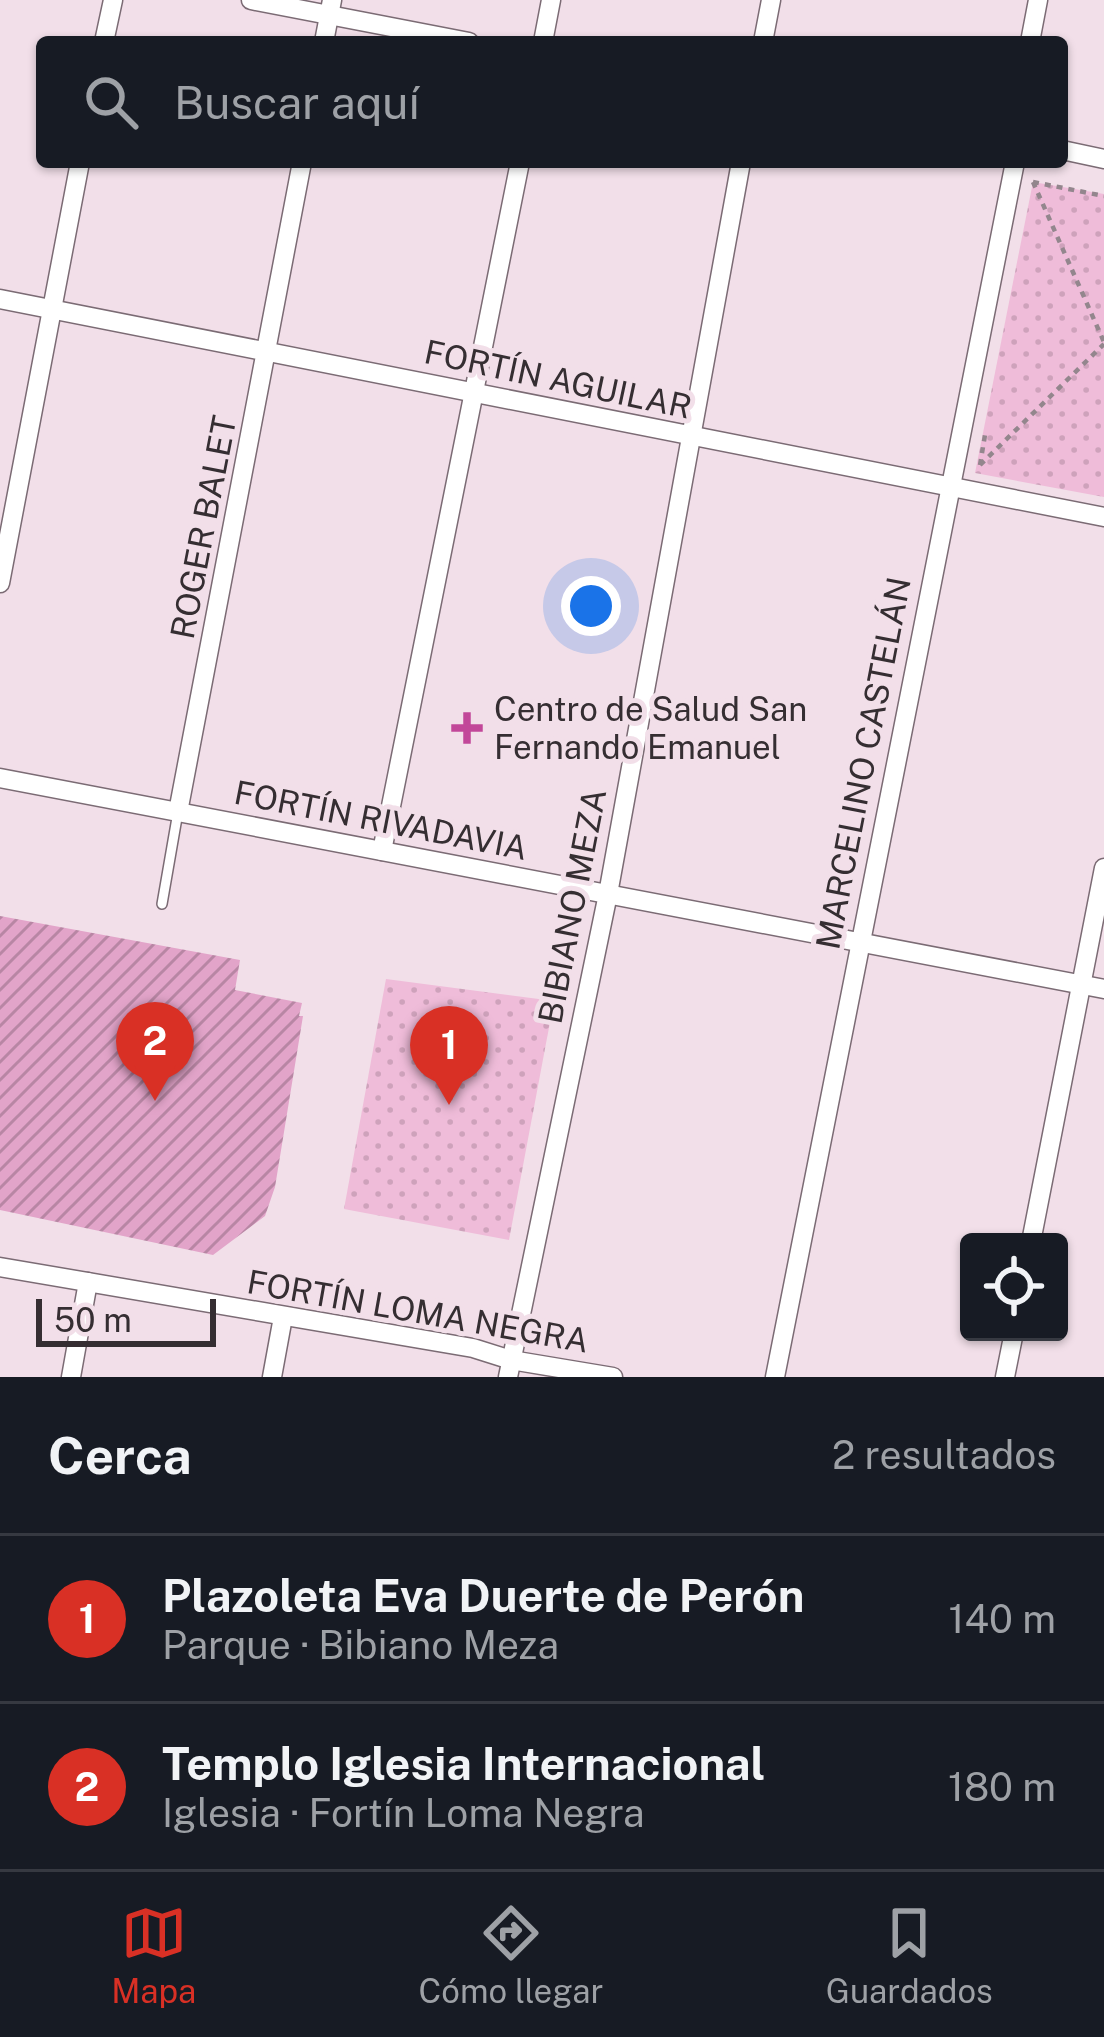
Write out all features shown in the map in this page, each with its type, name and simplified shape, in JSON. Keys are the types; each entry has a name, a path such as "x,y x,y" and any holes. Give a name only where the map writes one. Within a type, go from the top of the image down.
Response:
{"street":[{"path":"105,36 113,0"},
{"path":"250,0 330,7 445,36"},
{"path":"544,36 551,0"},
{"path":"764,36 771,0"},
{"path":"1031,36 1037,0"},
{"path":"1068,151 1104,159"},
{"path":"0,583 79,168"},
{"name":"ROGER BALET","path":"178,812 301,168"},
{"path":"382,851 519,168"},
{"name":"BIBIANO MEZA","path":"509,1369 608,894 740,168"},
{"name":"MARCELINO CASTELÁN","path":"775,1377 1014,168"},
{"name":"FORTÍN AGUILAR","path":"0,299 1104,517"},
{"name":"FORTÍN RIVADAVIA","path":"0,778 1104,989"},
{"path":"1033,1233 1104,868"},
{"name":"FORTÍN LOMA NEGRA","path":"0,1267 472,1348 509,1369 613,1377"},
{"path":"71,1377 88,1282"},
{"path":"272,1377 283,1317"},
{"path":"1005,1377 1012,1341"}],"lane":[{"name":"ROGER BALET","path":"162,904 178,812"}],"path":[{"path":"980,464 1104,343 1033,182 1104,196"}],"shaded area":[{"path":"1033,182 1104,194 1104,497 975,473"},
{"path":"386,979 554,1001 509,1240 344,1209"}],"building":[{"path":"0,916 240,960 235,990 302,1003 275,1187 265,1216 213,1255 0,1210"}],"place":[{"name":"Centro de Salud San Fernando Emanuel","path":"467,728"},
{"name":"Templo Iglesia Internacional","path":"155,1101"},
{"name":"Plazoleta Eva Duerte de Perón","path":"449,1105"}]}
